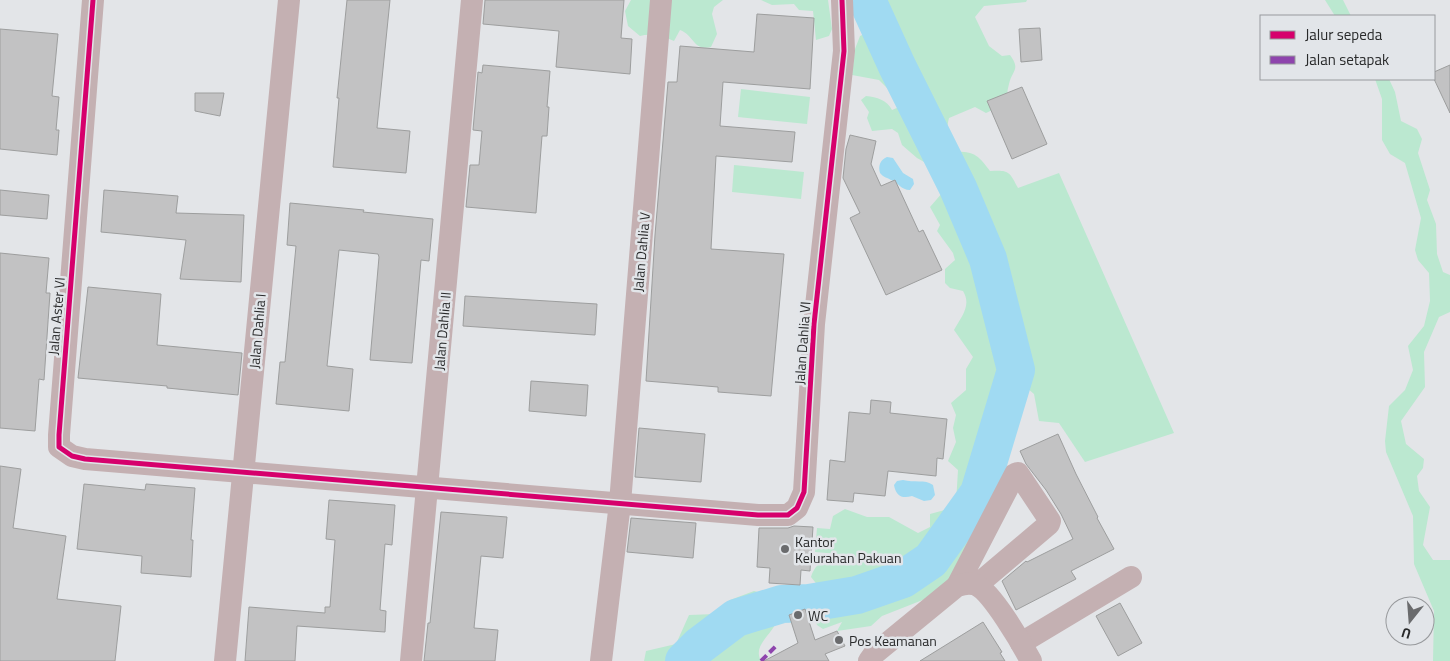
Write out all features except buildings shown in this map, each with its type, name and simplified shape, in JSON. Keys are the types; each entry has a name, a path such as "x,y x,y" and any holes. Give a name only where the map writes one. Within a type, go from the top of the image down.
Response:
{"street":[{"name":"Jalan Aster VI","path":"93,0 60,414 59,447 72,456 85,459 244,472"},
{"name":"Jalan Dahlia I","path":"225,661 289,0"},
{"name":"Jalan Dahlia II","path":"412,661 472,0"},
{"name":"Jalan Dahlia V","path":"601,661 620,503 661,0"},
{"name":"Jalan Dahlia VI","path":"244,472 758,514 788,515 797,508 804,492 814,324 844,51 842,0"},
{"path":"869,661 874,654 967,586 1048,526 1050,521 1018,474 1015,474 967,586"},
{"path":"967,586 994,602 1026,652 1131,577"}],"green space":[{"path":"631,0 723,0 714,7 712,14 717,34 711,47 705,48 697,45 680,30 674,41 657,36 640,36 628,26 625,11"},
{"path":"761,0 828,0 832,29 829,36 816,40 813,11 799,10 794,4 772,5"},
{"path":"853,0 1027,0 1026,2 984,6 975,17 989,46 1002,56 1010,55 1015,64 1015,70 1010,79 1005,104 986,113 975,107 949,118 947,131 949,144 953,152 966,152 975,155 990,171 1005,171 1010,175 1018,188 1059,173 1174,433 1085,462 1059,423 1039,421 1034,394 1020,382 1014,404 1002,423 1009,455 1001,482 943,592 882,616 871,626 837,631 842,622 823,629 817,625 809,603 820,594 819,587 811,577 813,571 819,564 838,554 815,552 817,528 830,529 833,516 845,509 867,517 889,517 918,533 930,527 930,514 952,508 956,503 958,470 948,461 956,442 953,428 956,415 951,403 966,390 966,369 973,357 954,330 966,307 965,296 963,291 950,288 945,283 945,269 955,260 953,253 937,231 940,225 930,207 943,192 943,179 935,168 917,158 902,145 898,133 892,129 872,131 867,118 869,112 861,100 866,96 878,98 884,101 892,110 899,107 899,100 879,80 852,75 855,49 860,36 875,29 874,22"},
{"path":"1325,0 1343,0 1350,15 1334,15"},
{"path":"1375,80 1389,80 1395,92 1401,121 1417,129 1422,139 1418,153 1430,190 1427,200 1436,224 1437,254 1443,272 1450,275 1450,312 1439,317 1424,352 1425,387 1401,421 1406,444 1424,459 1423,468 1417,476 1419,491 1430,507 1423,545 1433,560 1450,560 1450,661 1433,661 1433,646 1435,646 1435,596 1428,596 1414,564 1413,516 1386,452 1385,441 1389,406 1405,390 1413,370 1408,346 1424,326 1430,301 1429,273 1418,260 1415,250 1421,218 1405,163 1390,154 1382,140 1382,99"},
{"path":"741,89 810,97 807,124 738,117"},
{"path":"734,165 804,172 801,199 732,192"},
{"path":"754,591 768,595 777,609 778,616 776,623 760,647 761,661 644,661 646,651 676,644 689,615 716,614 730,600"}],"water":[{"path":"887,157 893,158 903,173 913,179 914,184 910,190 902,188 880,173 880,164"},
{"path":"897,481 930,483 933,485 935,495 931,500 924,501 912,496 900,496 896,492 894,485"}],"waterway":[{"path":"684,661 699,646 736,618 782,604 809,603 857,595 903,579 931,560 979,493 1016,370 988,259 958,188 897,66 867,0"}],"marked path":[{"path":"761,661 777,645"}],"cycle path":[{"path":"93,0 59,447 72,456 85,459 758,515 788,515 797,508 804,492 814,324 844,51 842,0"}],"place":[{"name":"Kantor Kelurahan Pakuan","path":"785,549"},
{"name":"WC","path":"798,615"},
{"name":"Pos Keamanan","path":"839,640"}]}
